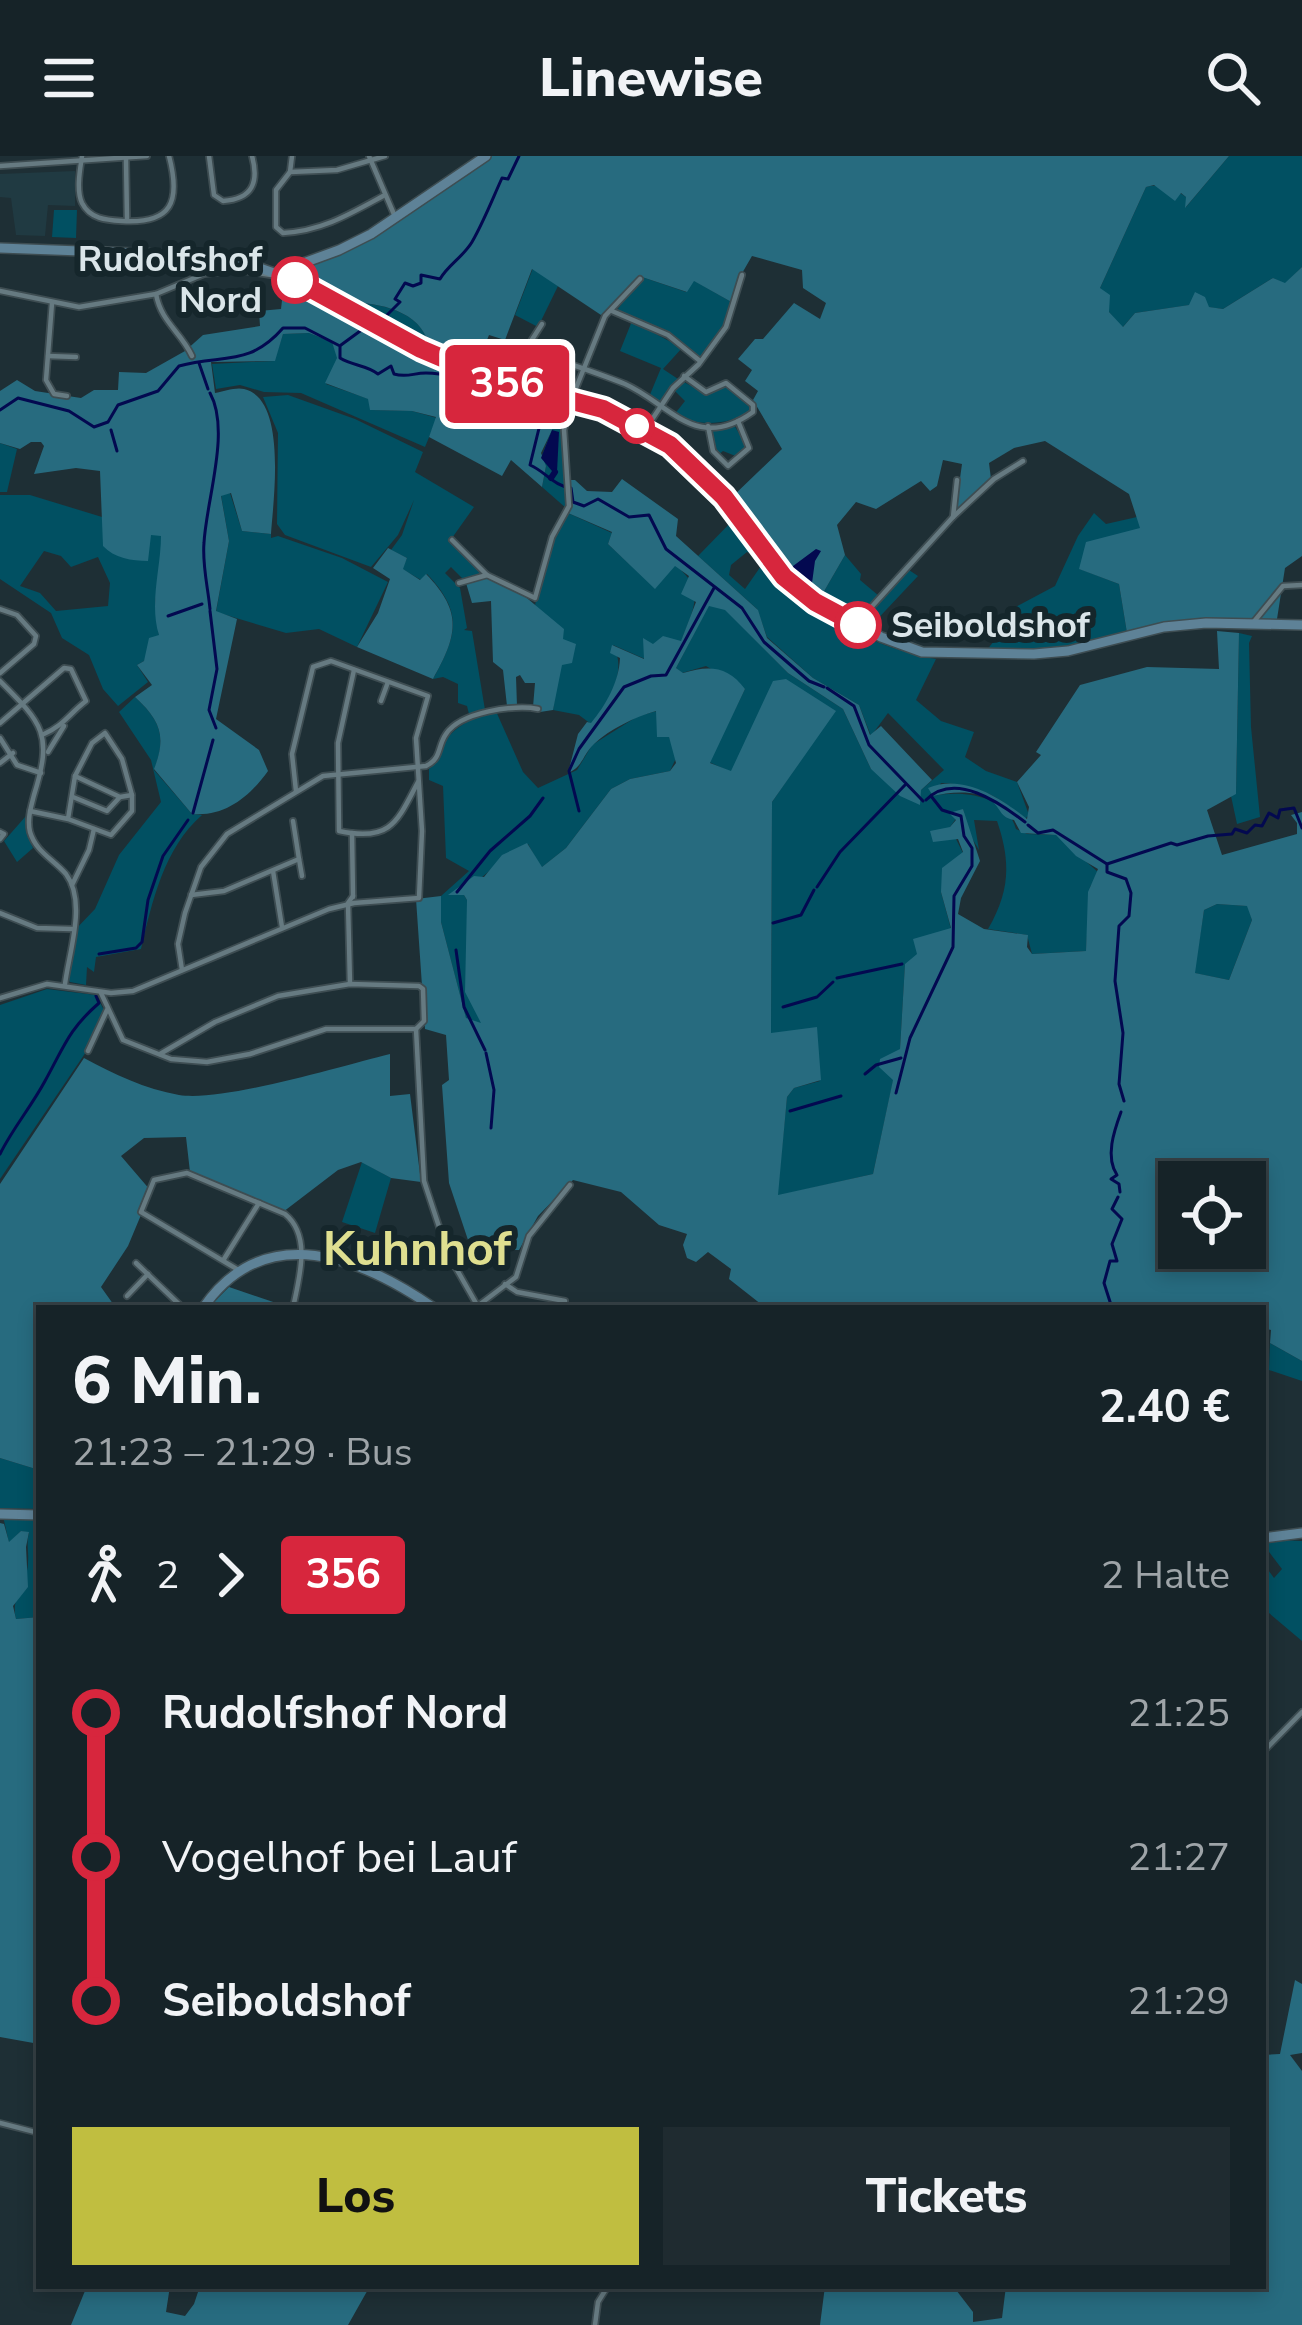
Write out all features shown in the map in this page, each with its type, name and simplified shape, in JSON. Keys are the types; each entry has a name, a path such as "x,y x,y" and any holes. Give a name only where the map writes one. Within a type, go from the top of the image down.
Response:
{"main road":[{"path":"276,273 339,250 396,219 486,156"},
{"path":"0,248 211,259 276,273 421,349 496,381 589,402 645,430 692,464 799,590 901,646 946,655 1068,651 1164,627 1302,625"},
{"path":"206,1305 240,1271 268,1258 304,1254 359,1265 425,1305"},
{"path":"0,1514 36,1515"},
{"path":"1266,1538 1302,1533"}],"street":[{"path":"0,166 147,156"},
{"path":"81,159 79,197 89,214 151,222 169,207 170,156"},
{"path":"209,156 214,195 223,201 251,191 256,180 252,156"},
{"path":"290,172 292,156"},
{"path":"383,196 330,224 284,233 276,226 274,206 280,181 290,172 337,170 385,156"},
{"path":"126,159 128,221"},
{"path":"370,159 396,219"},
{"path":"0,291 80,307 156,294 204,274 230,270 263,276 276,273"},
{"path":"645,430 730,319 742,275"},
{"path":"452,540 487,575 535,598 549,546 568,506 564,430 572,398 605,316 640,280"},
{"path":"156,294 160,314 192,356"},
{"path":"52,303 46,380 51,390 67,396"},
{"path":"612,311 668,335 700,362"},
{"path":"542,324 526,349 635,389 687,424 738,421 754,412 753,405 726,383 706,392 684,376"},
{"path":"48,356 76,357"},
{"path":"708,426 713,451 728,466 749,448 738,421"},
{"path":"856,624 953,517 1023,460"},
{"path":"953,517 957,480"},
{"path":"459,583 487,575"},
{"path":"1252,624 1282,586 1302,585"},
{"path":"0,609 17,615 36,636 34,644 0,677 36,718 46,755"},
{"path":"0,998 26,988 65,984 100,992 133,991 352,901 419,898 422,831 416,738 428,696 331,661 313,667 292,754 296,791"},
{"path":"0,723 64,668 71,669 86,701 46,755 29,811 35,844 72,885 76,900 65,984"},
{"path":"355,670 343,710 337,772 339,831 388,829 397,823 418,782"},
{"path":"381,701 388,682"},
{"path":"182,970 178,944 190,896 201,866 220,840 296,791 337,772 433,764 446,734 494,707 538,709"},
{"path":"29,811 68,818 111,836 132,811 122,759 100,724"},
{"path":"44,734 64,726"},
{"path":"68,818 75,776 95,741 105,733"},
{"path":"0,738 17,765 41,773"},
{"path":"95,741 111,744"},
{"path":"0,764 13,753"},
{"path":"75,776 120,797 132,795"},
{"path":"73,797 107,811 120,797"},
{"path":"293,821 302,877"},
{"path":"72,885 94,829"},
{"path":"350,984 352,833"},
{"path":"190,896 224,891 299,860"},
{"path":"273,871 282,927"},
{"path":"0,913 34,928 72,929"},
{"path":"100,992 123,1040 160,1054 207,1062 250,1054 326,1029 416,1029 424,1021 421,987 320,986 252,1005 160,1054"},
{"path":"88,1051 107,1010"},
{"path":"416,1029 424,1180 448,1254 475,1305"},
{"path":"240,1271 141,1212 154,1180 187,1173 294,1221 304,1254 294,1305"},
{"path":"477,1305 516,1276 524,1248 544,1214 571,1185"},
{"path":"224,1261 259,1203"},
{"path":"136,1263 180,1305"},
{"path":"127,1296 148,1274"},
{"path":"505,1284 517,1292 565,1300"},
{"path":"1266,1749 1302,1712"},
{"path":"0,2123 36,2132"},
{"path":"595,2325 598,2302 606,2289"}],"shaded area":[{"path":"491,156 1229,156 1185,208 1186,197 1181,193 1175,201 1154,185 1146,187 1100,288 1110,295 1109,312 1123,327 1135,313 1189,305 1195,292 1205,297 1209,307 1223,309 1273,278 1285,283 1302,267 1302,556 1285,568 1277,619 1211,620 1127,633 1119,584 1079,569 1086,542 1140,528 1129,494 1045,441 1014,448 989,463 991,479 955,514 962,464 943,460 937,486 930,491 921,481 876,509 856,502 837,525 845,555 819,600 783,571 731,498 782,449 753,400 758,391 745,381 752,370 738,359 794,303 820,319 826,303 803,288 802,270 752,256 741,275 735,304 694,281 687,292 639,276 601,315 532,269 505,340 489,335 472,377 556,401 552,430 541,453 546,466 542,487 511,460 502,476 429,437 436,417 370,410 368,399 325,383 337,358 332,342 309,333 283,334 275,361 211,362 215,393 244,389 258,397 272,431 271,534 242,531 231,493 221,496 229,541 216,611 237,619 216,719 259,750 268,771 236,803 216,812 192,814 154,769 159,729 135,697 152,685 137,665 144,661 149,638 159,635 155,598 161,536 151,535 148,561 107,550 103,546 100,471 76,468 34,474 44,446 31,442 20,449 0,443 0,391 17,380 35,391 81,398 94,390 118,390 119,372 146,373 203,335 260,326 259,311 281,309 284,283 292,269 368,239","holes":["355,303 413,320 429,350 422,356 351,312"]},
{"path":"1229,156 1302,156 1302,267 1285,284 1273,278 1223,309 1190,305 1135,313 1122,328 1109,312 1100,288 1146,187 1177,192 1186,197 1186,207"},
{"path":"75,171 75,206 48,205 45,236 16,235 11,198 0,197 0,174"},
{"path":"54,210 77,210 76,238 52,237"},
{"path":"533,268 558,286 538,327 515,315"},
{"path":"642,277 686,292 693,280 735,304 702,359 668,331 617,310"},
{"path":"354,303 402,313 421,328 429,350 423,357 351,312"},
{"path":"632,321 682,348 663,369 678,379 661,403 649,397 661,368 620,351"},
{"path":"309,333 332,342 338,358 326,384 369,399 371,410 412,411 437,418 425,447 301,393 264,392 240,385 216,389 212,364 274,361 283,334"},
{"path":"682,381 706,394 725,385 751,412 713,423 674,415 685,401 674,390"},
{"path":"288,395 355,419 423,452 415,472 474,507 452,538 484,575 464,580 451,567 445,573 460,588 464,630 472,631 485,710 470,718 467,706 458,703 458,684 443,677 433,679 451,637 451,613 427,574 421,580 402,569 407,558 391,550 402,535 414,500 398,535 371,567 285,535 277,524 278,433 263,397"},
{"path":"556,401 566,404 562,420 566,508 542,487 546,466 541,458"},
{"path":"734,425 746,452 738,457 723,451 718,455 711,429"},
{"path":"552,430 559,432 557,472 541,458"},
{"path":"0,443 17,449 7,492 0,492"},
{"path":"622,479 678,519 676,536 758,610 767,638 813,678 859,705 870,735 881,726 932,780 921,790 920,805 900,796 871,769 843,709 788,673 725,610 709,606 676,668 683,673 717,669 745,689 710,763 731,771 773,681 786,679 836,711 772,802 771,1033 817,1027 821,1080 794,1088 787,1097 778,1195 873,1174 893,1080 879,1067 880,1059 900,1049 905,964 917,954 913,939 951,928 941,892 942,868 963,852 958,839 933,842 930,831 950,827 956,820 949,813 963,809 980,861 958,914 984,929 1028,935 1032,954 1086,951 1088,892 1098,869 1076,856 1056,835 1021,833 1014,820 987,798 964,793 933,796 928,788 968,786 1027,819 1029,807 1017,782 1041,755 1036,752 1080,685 1147,667 1219,669 1217,631 1239,633 1236,794 1207,810 1222,855 1297,834 1291,815 1302,812 1302,1361 1270,1343 1266,1305 762,1305 729,1279 731,1269 708,1252 696,1262 687,1258 683,1245 687,1234 659,1225 621,1192 573,1180 538,1216 519,1250 506,1250 498,1263 472,1252 449,1183 442,1085 449,1080 446,1035 425,1029 416,899 441,896 441,922 466,1018 481,1023 465,992 467,900 464,895 448,895 474,876 484,877 502,855 527,843 542,867 566,848 611,789 630,779 670,771 676,763 669,737 657,737 656,711 607,733 568,773 578,734 597,716 614,684 620,658 610,653 612,645 644,659 643,638 653,644 663,636 681,641 696,602 681,594 689,576 675,566 655,589 608,544 612,532 568,513 568,480 587,491 612,492","holes":["1217,904 1247,906 1252,920 1229,980 1195,973 1204,910"]},
{"path":"230,493 242,531 271,534 271,538 278,536 342,558 388,582 357,647 319,629 286,633 216,612 229,541 221,495"},
{"path":"0,495 30,495 161,535 155,601 159,635 137,665 148,682 118,706 103,689 89,655 62,638 51,613 0,579","holes":["44,551 61,556 71,567 98,557 110,583 108,606 56,611 40,593 20,586"]},
{"path":"568,513 612,533 608,544 655,588 675,565 694,592 681,642 645,659 613,645 617,676 591,724 579,715 553,710 563,639 535,605 553,538"},
{"path":"1094,513 1106,524 1137,517 1141,528 1080,569 1119,584 1127,633 1049,651 931,652 889,638 860,622 909,570 918,576 870,627 928,648 986,651 1012,609 1055,586"},
{"path":"735,518 784,588 814,611 898,650 936,659 916,700 941,721 974,732 965,757 1017,782 1029,815 1024,820 997,798 965,786 941,783 933,796 970,795 993,802 1016,829 1056,835 1099,873 1090,887 1086,951 1032,954 1027,935 988,929 1004,889 1005,850 997,821 974,820 979,850 967,830 963,809 950,827 963,853 941,892 951,929 905,965 900,1049 873,1174 777,1196 787,1097 794,1088 820,1081 771,1034 772,802 835,710 731,772 709,762 745,689 706,666 682,673 676,668 709,605 725,609 788,673 843,709 871,769 921,790 944,770 888,713 871,736 859,705 813,678 767,637 757,609 698,556","holes":["747,552 761,566 745,589 729,575 731,565"]},
{"path":"388,548 407,558 403,569 420,580 426,574 451,613 451,637 433,679 357,647 378,613 390,579 373,568"},
{"path":"816,549 821,551 807,587 789,569"},
{"path":"845,555 861,574 860,580 879,596 856,621 819,600"},
{"path":"489,577 522,594 564,629 563,639 576,644 572,663 562,665 553,710 540,712 533,707 535,683 525,683 520,675 516,677 517,706 507,706 503,670 493,662 491,601 472,603 466,583"},
{"path":"1239,633 1252,636 1251,727 1260,817 1237,824 1231,796 1236,793"},
{"path":"135,697 159,729 154,770 192,814 202,815 169,860 141,949 96,957 94,972 87,967 86,985 70,982 75,930 95,909 119,855 161,802 151,760 119,712"},
{"path":"495,709 523,772 538,788 577,770 592,745 638,716 657,711 657,736 669,737 677,756 670,771 630,779 611,789 566,848 541,868 528,844 451,895 464,895 467,900 482,1024 466,1019 441,922 441,896 469,871 446,858 443,786 429,780 429,769 454,731"},
{"path":"26,816 33,848 17,862 4,841"},
{"path":"1217,904 1248,906 1252,920 1229,980 1194,973 1204,910"},
{"path":"47,989 96,995 105,1012 86,1052 0,1179 0,1005"},
{"path":"390,1054 390,1096 410,1094 421,1182 391,1178 361,1162 338,1170 283,1212 190,1172 186,1137 144,1138 121,1156 151,1191 128,1246 101,1287 114,1305 36,1305 36,1469 0,1458 0,1184 84,1058 179,1095 224,1093"},
{"path":"362,1162 391,1178 375,1233 342,1222"},
{"path":"229,1287 282,1305 211,1305"},
{"path":"1270,1343 1302,1361 1302,1381 1269,1370"},
{"path":"0,1458 36,1469 36,1509 0,1508"},
{"path":"3,1516 36,1518 36,1617 16,1619 29,1533 21,1531 9,1543"},
{"path":"0,1523 9,1542 21,1531 29,1532 28,1587 13,1606 16,1619 36,1617 36,2043 0,2037"},
{"path":"1302,1541 1302,1641 1266,1611 1266,1567 1274,1578 1282,1569 1266,1543"},
{"path":"1295,1980 1302,1984 1302,2053 1290,2055 1302,2071 1302,2325 820,2325 825,2289 955,2289 973,2312 973,2322 1002,2318 1006,2289 1266,2289 1266,2055 1280,2054"},
{"path":"86,2289 170,2289 166,2312 185,2316 199,2289 368,2289 348,2325 71,2325"}],"waterway":[{"path":"381,321 400,302 395,299 405,283 421,283 421,275 440,279 468,247 502,178 508,179 519,156"},
{"path":"341,345 367,326"},
{"path":"0,410 18,398 69,411 94,427 108,422 118,405 158,391 179,366 247,354 283,328 305,328 340,346 340,358 378,374 391,366 399,375 433,373 460,379 479,387 489,412 504,424 542,416 530,465 571,488 573,502 584,506 598,499 629,517 649,515 666,549 742,608 764,642 809,681 824,687"},
{"path":"199,363 208,389"},
{"path":"210,393 218,446 204,551 210,609"},
{"path":"111,430 117,451"},
{"path":"551,478 555,472"},
{"path":"579,811 569,771 579,749 624,687 666,675 714,588"},
{"path":"168,616 202,604"},
{"path":"210,611 217,669 209,710 216,728"},
{"path":"827,688 854,706 869,745 923,801"},
{"path":"193,813 213,740"},
{"path":"817,887 840,852 905,785"},
{"path":"926,800 938,792 963,789 990,799 1025,822"},
{"path":"896,1093 910,1038 953,947 954,896 972,866 972,848 964,836 961,816 942,810 931,796"},
{"path":"457,892 543,798"},
{"path":"1028,825 1038,833 1053,830 1107,864 1171,843 1232,834 1235,829 1247,833 1255,825 1262,826 1269,813 1278,818 1280,810 1294,808 1302,828"},
{"path":"99,954 136,948 142,942 148,900 163,856 188,820"},
{"path":"1107,865 1107,872 1126,879 1131,893 1129,916 1119,926 1115,981 1123,1033 1119,1084 1124,1101"},
{"path":"773,923 801,915 814,890"},
{"path":"456,950 464,1007 485,1050"},
{"path":"837,978 902,964"},
{"path":"783,1007 817,997 833,982"},
{"path":"0,1154 68,1039 99,1003 96,996"},
{"path":"486,1053 494,1090 491,1128"},
{"path":"865,1074 876,1065 901,1058"},
{"path":"790,1111 841,1096"},
{"path":"1120,1192 1119,1184 1111,1179 1117,1175 1111,1152 1121,1112"},
{"path":"1111,1305 1104,1283 1110,1261 1117,1261 1112,1244 1122,1219 1112,1209 1118,1197"}],"bus line":[{"name":"356","path":"295,280 421,349 496,381 603,409 670,445 724,497 784,577 815,602 858,625"}],"place":[{"name":"Rudolfshof Nord","path":"295,280"},
{"name":"Seiboldshof","path":"858,625"}],"district":[{"name":"Kuhnhof","path":"417,1249"}]}
